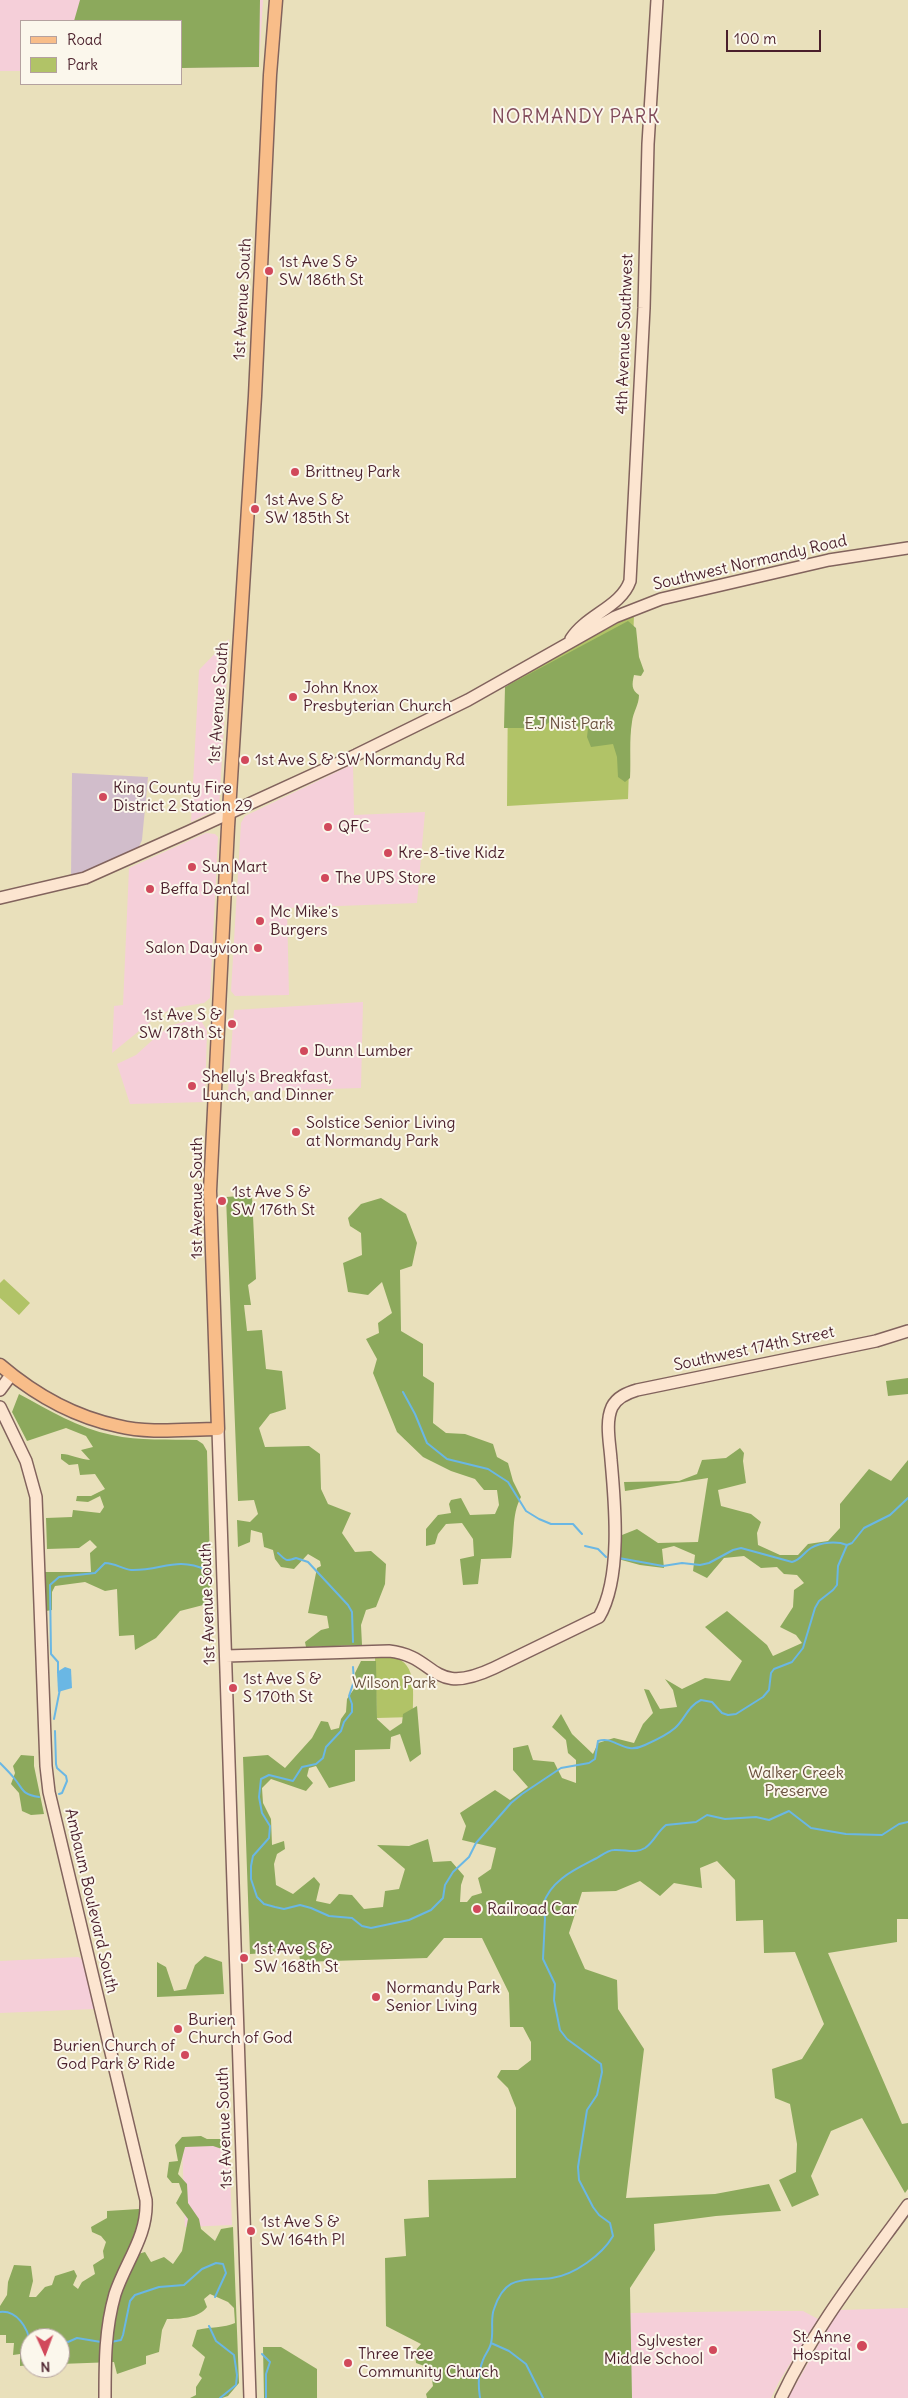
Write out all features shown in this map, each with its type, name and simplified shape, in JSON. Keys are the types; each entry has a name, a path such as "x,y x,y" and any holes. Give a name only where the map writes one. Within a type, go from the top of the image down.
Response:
{"main road":[{"name":"1st Avenue South","path":"218,1429 210,1191 229,814 253,422 275,6"},
{"path":"0,1365 12,1375 67,1409 120,1427 149,1430 218,1429"}],"street":[{"path":"275,6 283,0"},
{"name":"4th Avenue Southwest","path":"569,643 585,623 623,595 630,581 644,308 648,144 657,0"},
{"name":"Southwest Normandy Road","path":"0,898 85,878 229,814 336,765 468,700 615,617 661,599 829,560 908,548"},
{"name":"Southwest 174th Street","path":"226,1656 384,1650 397,1652 441,1677 455,1680 471,1677 599,1618 609,1590 615,1540 609,1428 612,1407 625,1394 876,1341 908,1331"},
{"path":"0,1390 12,1375"},
{"name":"Ambaum Boulevard South","path":"0,1407 26,1461 36,1497 48,1792 146,2200 144,2230 120,2280 107,2330 105,2398"},
{"name":"1st Avenue South","path":"218,1429 250,2398"},
{"path":"781,2398 813,2339 908,2205"}],"shaded area":[{"path":"0,0 263,0 259,67 182,68 182,20 20,20 20,71 0,71"},
{"path":"229,639 219,808 191,822 199,670"},
{"path":"353,764 354,815 425,812 417,903 287,908 289,995 235,996 231,991 241,823 245,816"},
{"path":"72,773 148,777 142,840 138,849 71,878"},
{"path":"206,833 215,834 218,837 210,998 204,1003 173,1008 155,1018 112,1053 114,1006 123,1005 129,868"},
{"path":"363,1002 361,1088 228,1092 234,1010"},
{"path":"193,1020 202,1022 207,1031 205,1102 130,1104 117,1064 136,1055 172,1025"},
{"path":"78,1957 82,1959 95,2009 0,2013 0,1961"},
{"path":"229,2142 232,2225 185,2227 182,2144"},
{"name":"St. Anne Hospital","path":"908,2308 908,2398 788,2398 838,2310"},
{"name":"Sylvester Middle School","path":"803,2311 818,2319 771,2398 628,2398 625,2313"}],"green space":[{"path":"80,0 260,0 259,67 182,68 182,20 74,20"},
{"name":"E.J Nist Park","path":"634,614 628,799 507,806 508,682"},
{"path":"628,621 636,628 639,657 644,671 641,676 634,675 633,681 633,689 639,695 631,729 630,778 625,782 618,777 617,757 613,744 591,747 587,737 588,728 580,725 576,730 562,727 553,719 542,728 504,728 505,687"},
{"path":"252,1195 256,1279 248,1285 251,1305 244,1305 247,1331 262,1330 266,1369 282,1371 286,1409 270,1414 259,1428 265,1447 309,1446 320,1454 321,1489 328,1504 351,1513 342,1533 355,1552 371,1551 386,1564 385,1584 376,1607 366,1610 361,1625 362,1645 306,1647 305,1642 321,1630 329,1628 327,1616 308,1613 317,1568 321,1566 320,1561 308,1554 294,1569 281,1567 275,1559 273,1550 264,1547 262,1533 251,1530 250,1542 238,1547 237,1520 250,1522 258,1514 254,1500 238,1501 226,1197"},
{"path":"381,1198 406,1214 417,1243 412,1266 400,1270 401,1331 423,1344 423,1376 434,1383 433,1423 446,1433 465,1434 493,1444 497,1457 508,1463 513,1481 521,1497 514,1519 511,1558 481,1559 478,1584 463,1585 460,1559 474,1556 473,1539 462,1523 446,1524 438,1534 435,1544 426,1546 426,1529 438,1515 451,1513 449,1504 451,1500 461,1498 470,1515 495,1514 499,1505 497,1490 484,1490 475,1479 451,1471 423,1457 397,1432 373,1373 377,1359 366,1339 379,1333 378,1323 392,1313 382,1282 368,1295 348,1292 343,1263 362,1255 361,1233 350,1226 348,1218 361,1204"},
{"path":"4,1279 30,1303 19,1315 0,1298 0,1283"},
{"path":"908,1378 908,1394 888,1396 886,1381"},
{"path":"19,1394 64,1418 99,1432 133,1438 197,1440 203,1444 207,1451 211,1603 180,1611 156,1638 135,1650 134,1635 119,1636 117,1589 105,1591 85,1582 55,1586 52,1592 52,1610 46,1611 45,1572 91,1572 90,1553 97,1547 90,1540 79,1548 47,1549 46,1518 72,1517 73,1510 100,1513 104,1507 100,1496 88,1502 76,1501 77,1496 91,1496 105,1489 95,1474 80,1475 78,1464 69,1465 61,1459 61,1454 64,1454 90,1460 81,1450 93,1447 86,1436 66,1428 27,1441 12,1412"},
{"name":"Walker Creek Preserve","path":"740,1448 744,1453 743,1461 746,1483 718,1490 721,1506 751,1514 761,1522 757,1533 758,1545 780,1555 798,1555 808,1544 828,1541 840,1528 840,1504 869,1469 891,1481 908,1460 908,1919 897,1919 897,1942 828,1953 902,2124 908,2123 908,2189 905,2193 862,2118 831,2131 811,2176 819,2195 792,2207 779,2180 796,2172 797,2144 790,2104 775,2098 772,2069 802,2059 824,2024 795,1952 764,1953 763,1920 736,1921 735,1880 717,1861 700,1868 702,1888 674,1883 660,1896 640,1881 616,1891 582,1892 569,1933 585,1969 617,1980 618,2009 644,2049 626,2198 715,2194 769,2184 781,2211 716,2216 654,2224 655,2250 630,2288 632,2398 427,2398 426,2394 433,2386 430,2368 416,2363 415,2351 421,2344 386,2326 385,2258 406,2256 404,2219 429,2217 428,2180 516,2178 516,2108 508,2088 497,2077 501,2070 518,2070 531,2060 531,2042 523,2027 510,2027 509,1993 482,1938 444,1938 427,1958 300,1962 299,1951 250,1954 243,1757 268,1755 285,1768 312,1738 321,1721 328,1722 331,1730 339,1728 341,1719 346,1712 347,1699 356,1686 355,1673 361,1661 376,1661 377,1719 390,1731 402,1723 403,1714 417,1706 421,1754 410,1762 400,1734 391,1737 390,1749 355,1750 355,1781 329,1788 316,1766 309,1768 307,1776 313,1783 306,1791 271,1779 262,1788 263,1803 271,1819 272,1845 284,1841 285,1849 277,1854 274,1864 276,1885 293,1894 314,1877 320,1884 316,1901 330,1904 339,1894 352,1895 364,1909 383,1907 385,1891 399,1889 405,1869 377,1845 409,1846 428,1839 433,1862 451,1861 464,1876 461,1885 460,1902 467,1902 472,1896 482,1893 478,1878 491,1869 496,1848 462,1840 466,1826 460,1813 495,1790 510,1800 528,1787 513,1770 513,1748 528,1745 533,1760 554,1762 562,1778 576,1783 576,1760 568,1753 566,1740 552,1727 561,1714 572,1734 593,1754 598,1743 614,1738 634,1743 643,1724 653,1713 644,1689 649,1690 660,1709 677,1707 673,1690 665,1679 682,1689 705,1678 730,1681 742,1661 705,1627 727,1611 767,1645 773,1656 802,1643 796,1635 780,1627 793,1607 794,1590 804,1583 797,1575 784,1574 777,1567 761,1568 744,1556 724,1558 707,1578 693,1571 695,1555 674,1546 662,1549 664,1568 640,1565 618,1559 622,1535 637,1529 658,1543 698,1542 708,1478 625,1491 624,1482 679,1481 697,1474 702,1460 726,1458"},
{"name":"Wilson Park","path":"393,1657 401,1660 407,1666 410,1673 413,1690 413,1717 377,1718 375,1658"},
{"path":"21,1755 34,1756 34,1766 44,1814 31,1815 22,1811 19,1793 11,1784 15,1773 13,1766"},
{"path":"205,1956 222,1962 224,1994 157,1997 157,1962 166,1967 174,1991 186,1989 195,1965"},
{"path":"201,2136 207,2139 228,2139 225,2150 213,2146 185,2147 178,2174 187,2184 188,2203 199,2219 201,2229 215,2241 221,2229 233,2227 239,2383 228,2396 222,2398 190,2398 196,2395 196,2387 202,2378 199,2375 205,2357 192,2346 197,2330 227,2326 235,2323 234,2308 228,2302 210,2294 204,2299 207,2307 199,2314 167,2319 162,2330 159,2352 146,2356 146,2364 117,2374 114,2362 70,2364 70,2328 20,2328 20,2354 13,2355 14,2343 6,2343 6,2335 0,2335 0,2306 7,2295 8,2282 14,2265 31,2266 33,2281 29,2297 36,2297 45,2287 52,2285 55,2276 74,2270 77,2276 73,2285 78,2289 82,2282 95,2274 93,2265 104,2258 103,2251 106,2242 101,2236 92,2232 91,2227 107,2218 107,2211 139,2209 138,2229 124,2258 145,2252 151,2262 164,2257 173,2264 182,2251 188,2219 176,2203 182,2192 179,2183 172,2183 167,2177 169,2162 178,2161 175,2145 182,2137"},
{"path":"263,2347 281,2347 317,2369 317,2398 264,2398"}],"water":[{"path":"65,1667 71,1669 72,1688 58,1692 57,1672"}],"waterway":[{"path":"403,1392 427,1443 447,1459 488,1469 508,1482 526,1511 551,1524 573,1524 582,1534"},
{"path":"353,1667 354,1681 349,1696 352,1712 344,1722 341,1731 326,1747 323,1758 316,1764 302,1767 293,1781 269,1775 261,1779 259,1797 262,1813 270,1826 269,1838 253,1856 251,1879 257,1897 264,1904 284,1909 300,1905 329,1916 352,1918 362,1926 371,1928 409,1920 431,1910 443,1898 445,1885 453,1872 469,1857 476,1843 511,1803 561,1768 589,1763 595,1759 598,1741 604,1740 625,1747 637,1748 672,1731 690,1709 701,1700 712,1702 722,1713 728,1715 736,1714 763,1697 769,1690 771,1673 774,1669 792,1662 803,1648 815,1608 819,1601 837,1585 838,1566 847,1545 852,1543 864,1528 890,1515 908,1498"},
{"path":"619,1558 663,1566 682,1563 700,1565 709,1563 733,1550 741,1548 792,1562 798,1560 811,1548 819,1544 834,1543 847,1545"},
{"path":"585,1546 598,1549 606,1557"},
{"path":"278,1553 286,1560 296,1558 308,1562 348,1605 352,1612 353,1642"},
{"path":"58,1672 58,1662 51,1654 50,1585 59,1577 95,1573 105,1563 131,1570 177,1564 186,1564 207,1570"},
{"path":"54,1719 60,1689"},
{"path":"55,1731 56,1764 57,1768 66,1776 67,1781 62,1793 59,1794"},
{"path":"0,1763 24,1791 39,1797"},
{"path":"480,2398 480,2369 491,2343 494,2309 504,2290 510,2284 517,2282 552,2278 569,2273 595,2257 613,2236 610,2223 599,2215 593,2207 579,2180 578,2167 587,2110 597,2095 602,2072 601,2064 567,2039 560,2030 554,2000 555,1984 543,1959 545,1918 543,1905 551,1889 565,1876 607,1852 614,1850 641,1850 648,1846 666,1825 696,1822 707,1815 725,1819 756,1817 769,1820 789,1811 811,1828 846,1834 882,1835 899,1824 908,1822"},
{"path":"111,2342 121,2340 130,2301 135,2295 159,2287 184,2285 202,2269 216,2263 223,2264 226,2273 215,2297"},
{"path":"0,2312 12,2314 21,2321 25,2328"},
{"path":"209,2326 216,2341 234,2355 237,2375 236,2385 220,2398"},
{"path":"70,2341 77,2338 101,2342"},
{"path":"491,2343 509,2351 526,2364 543,2398"},
{"path":"262,2354 270,2362 266,2374 266,2398"}],"place":[{"name":"1st Ave S & SW 186th St","path":"269,271"},
{"name":"Brittney Park","path":"295,472"},
{"name":"1st Ave S & SW 185th St","path":"255,509"},
{"name":"John Knox Presbyterian Church","path":"293,697"},
{"name":"1st Ave S & SW Normandy Rd","path":"245,760"},
{"name":"King County Fire District 2 Station 29","path":"103,797"},
{"name":"QFC","path":"328,827"},
{"name":"Kre-8-tive Kidz","path":"388,853"},
{"name":"Sun Mart","path":"192,867"},
{"name":"The UPS Store","path":"325,878"},
{"name":"Beffa Dental","path":"150,889"},
{"name":"Mc Mike's Burgers","path":"260,921"},
{"name":"Salon Dayvion","path":"258,948"},
{"name":"1st Ave S & SW 178th St","path":"232,1024"},
{"name":"Dunn Lumber","path":"304,1051"},
{"name":"Shelly's Breakfast, Lunch, and Dinner","path":"192,1086"},
{"name":"Solstice Senior Living at Normandy Park","path":"296,1132"},
{"name":"1st Ave S & SW 176th St","path":"222,1201"},
{"name":"1st Ave S & S 170th St","path":"233,1688"},
{"name":"Railroad Car","path":"477,1909"},
{"name":"1st Ave S & SW 168th St","path":"244,1958"},
{"name":"Normandy Park Senior Living","path":"376,1997"},
{"name":"Burien Church of God","path":"178,2029"},
{"name":"Burien Church of God Park & Ride","path":"185,2055"},
{"name":"1st Ave S & SW 164th Pl","path":"251,2231"},
{"name":"St. Anne Hospital","path":"862,2346"},
{"name":"Sylvester Middle School","path":"713,2350"},
{"name":"Three Tree Community Church","path":"348,2363"}],"district":[{"name":"NORMANDY PARK","path":"576,118"}]}
